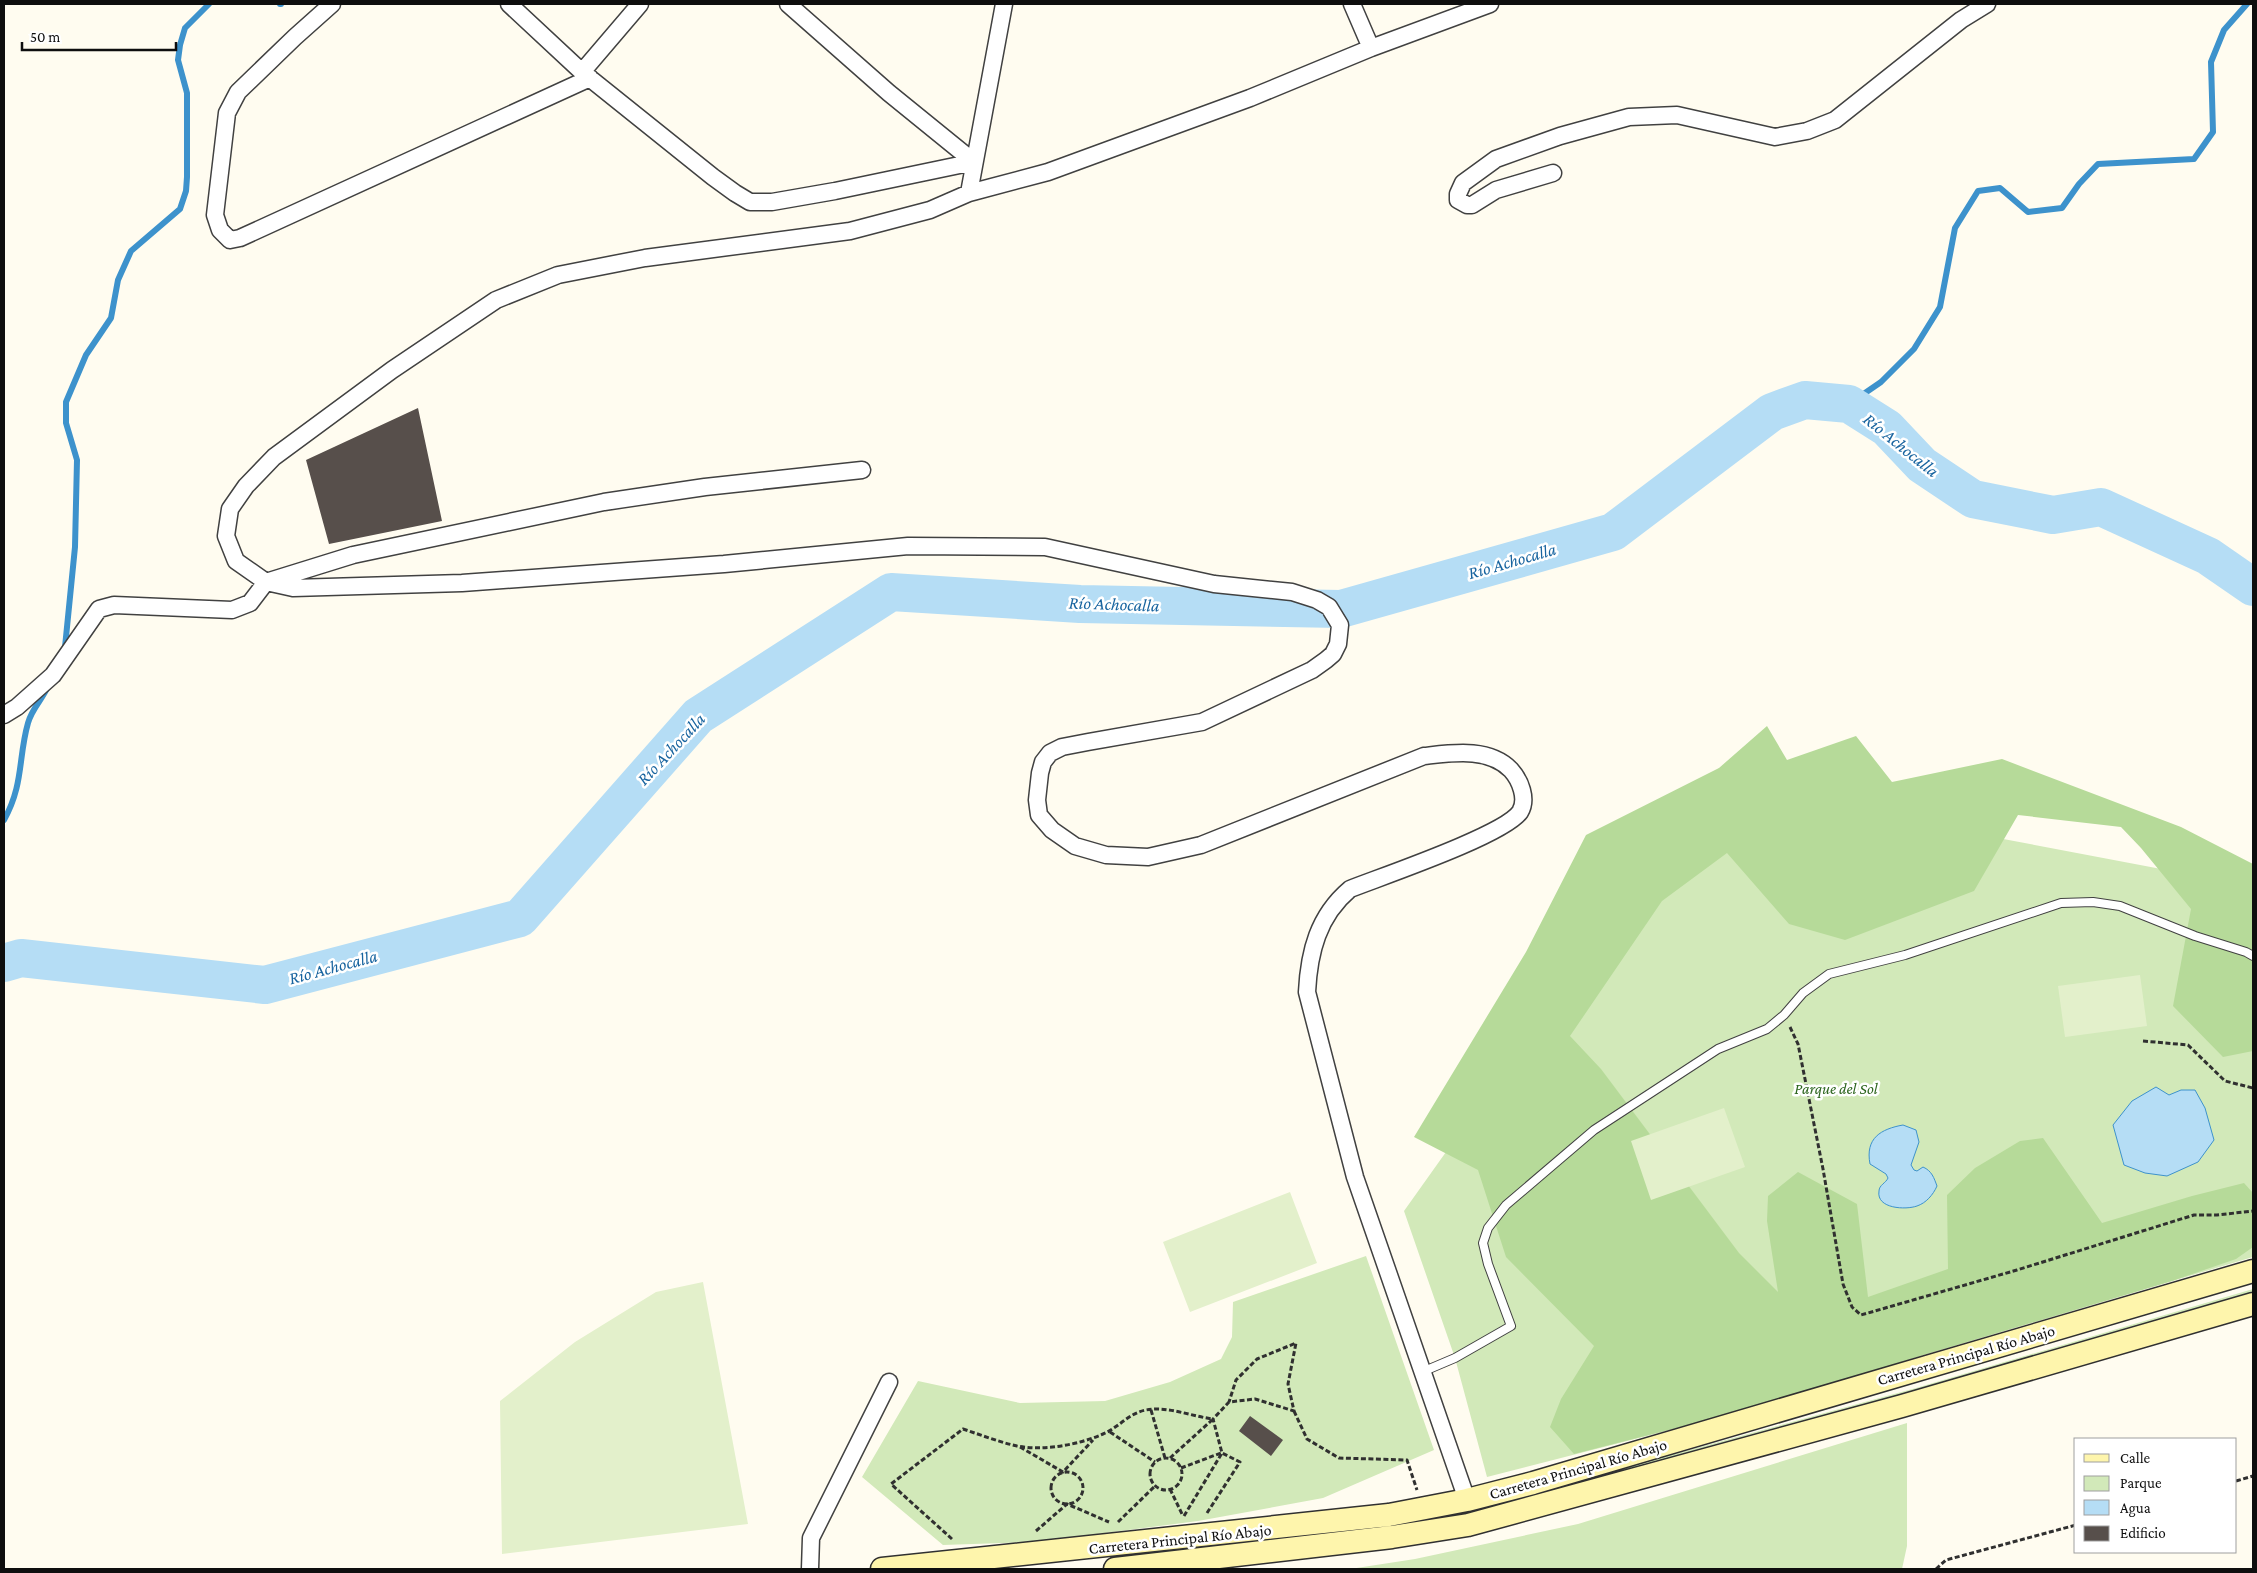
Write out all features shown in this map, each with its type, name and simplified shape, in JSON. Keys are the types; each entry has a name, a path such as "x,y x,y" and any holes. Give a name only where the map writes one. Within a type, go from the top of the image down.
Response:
{"main road":[{"name":"Carretera Principal Río Abajo","path":"882,1569 1288,1527 1389,1515 1467,1500 1543,1480 2253,1271"},
{"name":"Carretera Principal Río Abajo","path":"1115,1569 1392,1537 1468,1524 1883,1411 2253,1304"},
{"path":"1467,1500 1464,1512 1468,1524"}],"street":[{"path":"332,4 238,92 227,112 215,215 220,230 230,240 249,234 586,75 640,4"},
{"path":"508,4 586,75 713,177 750,202 772,202 836,192 974,162"},
{"path":"788,4 889,93 974,162"},
{"path":"969,193 1004,4"},
{"path":"1352,4 1371,48"},
{"path":"1467,1500 1355,1177 1307,992 1308,969 1321,923 1336,900 1350,889 1479,838 1514,819 1522,810 1523,799 1521,786 1516,776 1505,764 1484,756 1463,752 1424,756 1200,844 1148,857 1106,855 1075,846 1052,830 1039,815 1037,800 1040,773 1043,762 1050,753 1062,747 1202,722 1312,670 1333,654 1340,633 1336,617 1329,607 1316,600 1292,592 1214,584 1045,547 908,546 724,564 462,583 293,588 266,582 236,561 226,536 230,509 246,486 274,457 323,420 496,300 558,275 645,258 850,231 930,210 969,193 1048,172 1250,98 1371,48 1490,4"},
{"path":"1553,173 1496,190 1472,205 1467,205 1458,200 1458,194 1463,183 1496,159 1560,136 1629,117 1678,115 1776,137 1807,132 1835,120 1961,20 1987,4"},
{"path":"4,715 17,707 53,675 99,609 114,605 232,610 250,603 266,582 353,555 604,502 705,487 862,470"},
{"path":"810,1569 811,1538 889,1382"}],"lane":[{"path":"1422,1372 1455,1358 1510,1326 1488,1264 1483,1244 1488,1228 1506,1205 1594,1130 1718,1049 1767,1029 1784,1015 1803,993 1829,974 1905,955 2061,904 2093,902 2120,906 2195,936 2253,956"}],"path":[{"path":"1784,1015 1798,1044 1823,1169 1843,1284 1852,1307 1862,1315 2017,1270 2194,1215 2217,1216 2253,1211"},
{"path":"2142,1041 2188,1045 2225,1080 2253,1088"},
{"path":"1170,1458 1229,1402 1236,1380 1256,1359 1296,1343 1288,1384 1294,1411 1307,1439 1339,1458 1407,1460 1424,1508"},
{"path":"1229,1402 1255,1399 1294,1411"},
{"path":"1019,1446 1047,1447 1087,1441 1109,1432 1118,1423 1143,1410 1164,1408 1188,1416 1213,1419"},
{"path":"1151,1410 1165,1458"},
{"path":"1184,1516 1222,1453 1213,1419"},
{"path":"961,1539 951,1540 891,1484 963,1429 1019,1446 1063,1472 1074,1473 1081,1480 1080,1496 1029,1536 1039,1535"},
{"path":"1109,1432 1155,1462"},
{"path":"1095,1438 1063,1472 1058,1474 1052,1482 1051,1493 1058,1501 1115,1525"},
{"path":"1181,1468 1222,1453 1240,1462 1208,1513 1200,1514"},
{"path":"1165,1458 1175,1460 1182,1473 1179,1484 1165,1490 1155,1486 1150,1476 1155,1462 1165,1458"},
{"path":"2237,1481 2253,1476"},
{"path":"1115,1525 1155,1486"},
{"path":"1170,1489 1184,1516"},
{"path":"1174,1518 1192,1515"},
{"path":"1106,1526 1125,1524"},
{"path":"1936,1569 1946,1560 2074,1525"}],"green space":[{"path":"1767,726 1787,760 1856,736 1892,782 2002,759 2181,827 2253,864 2253,1051 2223,1057 2173,1006 2191,909 2141,848 2121,827 2018,815 1974,891 1845,940 1789,924 1727,853 1662,901 1570,1036 1601,1069 1739,1253 1778,1292 1767,1221 1768,1196 1798,1172 1857,1204 1868,1297 1948,1269 1947,1195 1975,1168 2020,1141 2043,1138 2102,1223 2192,1196 2244,1183 2253,1193 2253,1247 2236,1259 2172,1281 1920,1356 1775,1403 1574,1454 1550,1427 1561,1399 1594,1346 1506,1257 1478,1170 1414,1137 1526,952 1586,835 1719,768"},
{"name":"Parque del Sol","path":"1719,768 1982,835 2235,883 2253,901 2253,1257 1920,1356 1775,1403 1487,1477 1455,1358 1404,1211"},
{"path":"2140,975 2147,1026 2065,1037 2058,986"},
{"path":"1724,1108 1745,1167 1651,1200 1631,1141"},
{"path":"1290,1192 1317,1263 1190,1312 1163,1242"},
{"path":"1366,1256 1434,1450 1323,1498 1198,1521 1035,1542 943,1545 862,1477 918,1381 1020,1403 1105,1401 1170,1382 1221,1359 1232,1337 1233,1302"},
{"path":"703,1282 748,1524 502,1554 500,1401 575,1342 656,1292"},
{"path":"2253,1289 2253,1292 1869,1404 1470,1512 1470,1510 1916,1388"},
{"path":"1907,1423 1907,1546 1902,1569 1350,1569 1415,1559 1578,1524"}],"water":[{"path":"2156,1087 2169,1095 2181,1090 2195,1090 2205,1108 2214,1140 2198,1162 2167,1176 2145,1173 2124,1165 2113,1125 2132,1101"},
{"path":"1903,1125 1916,1130 1919,1142 1911,1165 1917,1171 1923,1167 1929,1171 1937,1186 1923,1203 1917,1206 1899,1208 1887,1205 1879,1197 1879,1189 1888,1178 1886,1174 1870,1164 1869,1155 1872,1141 1876,1136 1888,1129"}],"building":[{"path":"418,408 442,521 329,544 306,460"},
{"path":"1250,1416 1283,1440 1271,1456 1239,1431"}],"waterway":[{"path":"65,647 75,547 77,460 66,423 66,402 86,355 111,318 118,280 131,251 180,209 186,191 187,177 187,93 178,60 180,45 185,28 209,4"},
{"path":"1849,404 1881,382 1914,349 1940,307 1955,228 1978,191 2000,188 2028,212 2062,208 2079,184 2098,164 2194,159 2213,132 2211,62 2224,30 2247,4"},
{"name":"Río Achocalla","path":"4,963 21,958 265,985 520,918 698,716 891,592 1080,604 1341,609 1613,532 1772,412 1805,400 1849,404 1887,428 1922,465 1973,499 2053,515 2101,507 2208,556 2253,587"},
{"path":"4,820 18,783 28,723 48,686"}]}
